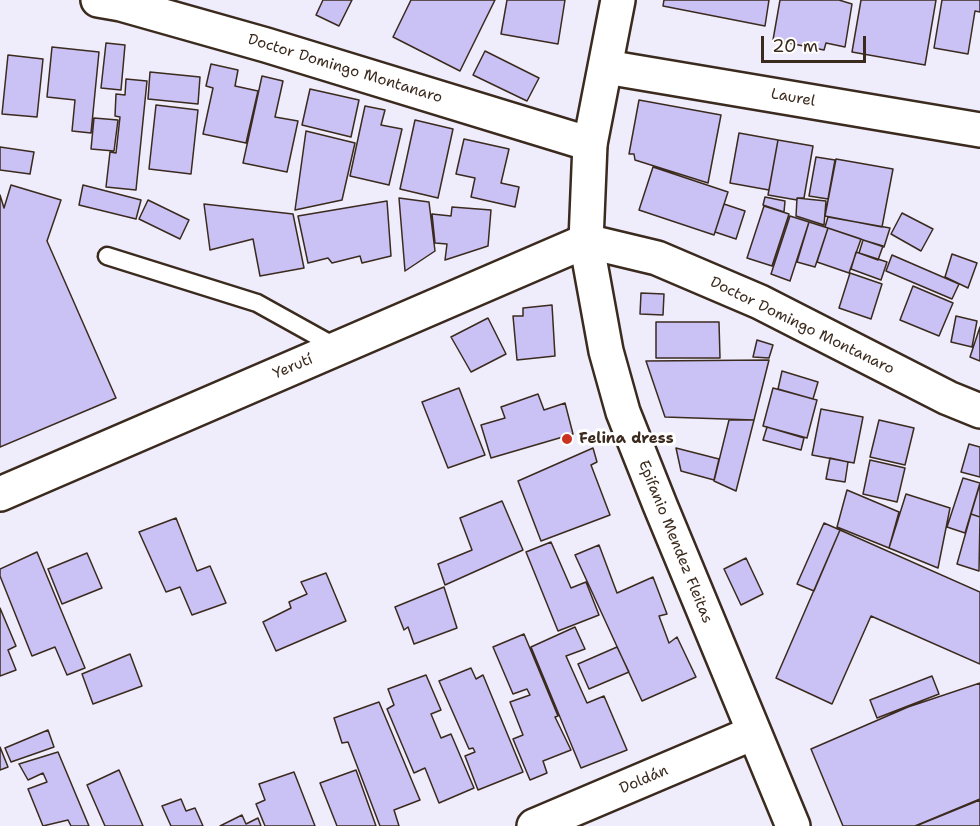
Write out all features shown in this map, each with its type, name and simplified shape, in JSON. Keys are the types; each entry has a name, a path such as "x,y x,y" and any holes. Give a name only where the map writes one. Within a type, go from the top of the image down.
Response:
{"street":[{"name":"Doctor Domingo Montanaro","path":"98,0 266,45 590,144"},
{"name":"Epifanio Mendez Fleitas","path":"618,0 590,144 586,241 606,351 623,412 753,733 794,826"},
{"name":"Laurel","path":"606,67 980,130"},
{"name":"Doctor Domingo Montanaro","path":"586,241 657,258 750,298 980,411"},
{"name":"Yerutí","path":"0,494 586,241"},
{"name":"Doldán","path":"534,826 753,733"}],"lane":[{"path":"107,256 257,303 338,348"}],"building":[{"path":"323,0 352,0 339,26 316,15"},
{"path":"411,0 495,0 460,71 393,37"},
{"path":"507,0 565,0 558,44 501,34"},
{"path":"664,0 769,0 765,26 663,6"},
{"path":"780,0 839,0 852,4 845,47 826,43 824,50 773,40"},
{"path":"861,0 936,0 925,65 852,52"},
{"path":"942,0 980,0 980,12 975,11 968,54 934,48"},
{"path":"106,43 125,45 121,90 101,88"},
{"path":"52,47 99,52 91,133 72,131 75,100 47,97"},
{"path":"485,51 539,78 527,101 473,75"},
{"path":"8,55 43,59 37,117 2,114"},
{"path":"211,64 238,70 235,86 258,91 246,143 203,134 213,88 206,86"},
{"path":"150,72 200,77 198,104 148,99"},
{"path":"262,76 283,81 275,117 298,121 287,172 243,163"},
{"path":"126,79 147,81 136,190 106,187 110,152 116,153 120,117 115,116 116,94 125,95"},
{"path":"310,89 359,100 351,137 302,125"},
{"path":"639,100 721,115 708,183 635,160 634,154 629,154"},
{"path":"156,105 198,110 191,174 149,169"},
{"path":"365,106 385,110 381,125 402,129 389,185 350,176"},
{"path":"94,118 118,120 114,151 91,149"},
{"path":"415,120 453,129 438,198 400,189"},
{"path":"306,131 355,143 342,200 295,210"},
{"path":"739,133 778,140 769,190 730,183"},
{"path":"464,139 509,149 501,183 519,187 515,207 471,197 475,178 456,174"},
{"path":"778,140 813,146 804,198 797,198 797,200 768,195"},
{"path":"0,147 34,152 30,174 0,170"},
{"path":"816,157 835,160 828,199 809,196"},
{"path":"836,159 893,169 882,227 825,216"},
{"path":"653,167 728,192 714,235 639,210"},
{"path":"11,185 61,200 47,241 116,398 0,447 0,195 4,208"},
{"path":"83,185 141,200 136,219 79,205"},
{"path":"765,197 785,201 784,212 763,205"},
{"path":"399,198 429,202 435,251 405,271"},
{"path":"797,198 826,201 824,225 796,216"},
{"path":"148,200 189,220 180,239 139,219"},
{"path":"387,201 391,256 362,263 360,256 332,263 328,258 308,263 298,216"},
{"path":"204,204 293,214 304,268 260,276 253,239 210,250"},
{"path":"724,204 745,211 736,239 715,232"},
{"path":"764,206 789,214 772,266 747,258"},
{"path":"452,207 491,210 488,246 445,260 447,244 435,243 432,214 451,216"},
{"path":"902,213 933,229 921,251 891,234"},
{"path":"790,216 809,222 790,281 771,274"},
{"path":"828,217 890,228 884,247 825,227"},
{"path":"809,222 828,228 815,267 797,262"},
{"path":"828,228 861,239 849,273 817,262"},
{"path":"863,240 883,246 878,260 859,253"},
{"path":"856,252 887,262 881,280 851,269"},
{"path":"952,254 977,263 968,288 945,277"},
{"path":"892,255 959,284 952,299 886,271"},
{"path":"850,273 882,284 871,319 839,308"},
{"path":"913,286 953,303 939,336 900,320"},
{"path":"641,293 664,294 663,315 640,314"},
{"path":"552,305 555,356 517,360 513,316 523,316 523,308"},
{"path":"956,316 977,321 972,347 951,342"},
{"path":"488,318 506,354 471,372 451,337"},
{"path":"656,322 719,322 720,358 656,358"},
{"path":"980,327 980,361 970,357"},
{"path":"757,340 773,345 769,358 753,357"},
{"path":"769,360 754,420 665,417 646,361"},
{"path":"782,371 818,382 813,399 778,389"},
{"path":"459,388 485,455 448,468 422,402"},
{"path":"773,388 817,400 807,438 763,426"},
{"path":"538,394 544,410 565,403 573,434 491,458 481,425 505,418 501,407"},
{"path":"821,409 863,417 854,463 812,455"},
{"path":"729,420 754,420 736,491 714,481"},
{"path":"879,420 914,428 905,465 870,457"},
{"path":"767,427 804,438 801,450 763,440"},
{"path":"969,444 980,447 980,477 961,472"},
{"path":"593,448 597,462 591,465 610,515 541,541 518,481"},
{"path":"676,448 719,459 714,480 681,471"},
{"path":"830,458 848,462 845,482 826,479"},
{"path":"870,460 905,468 897,502 863,494"},
{"path":"963,478 980,483 965,533 947,527"},
{"path":"980,484 980,517 971,514"},
{"path":"847,490 899,512 889,548 837,527"},
{"path":"906,494 950,508 938,568 889,548"},
{"path":"502,501 523,550 445,585 438,564 472,550 460,518"},
{"path":"971,514 980,517 979,571 957,564"},
{"path":"176,518 197,571 210,566 226,603 192,615 180,587 166,592 139,532"},
{"path":"824,523 840,530 814,591 797,584"},
{"path":"840,530 980,592 980,664 871,616 832,704 776,678"},
{"path":"551,542 571,588 586,582 599,615 558,631 526,552"},
{"path":"599,545 617,593 653,577 667,614 659,616 669,643 677,637 696,677 642,701 575,555"},
{"path":"37,552 85,668 67,675 55,647 32,656 0,576 0,569"},
{"path":"87,553 102,588 62,604 48,569"},
{"path":"746,558 763,594 741,605 724,569"},
{"path":"326,573 346,621 276,651 263,622 291,608 289,602 307,594 301,582"},
{"path":"444,587 457,628 414,644 408,627 404,630 395,607"},
{"path":"0,608 16,646 8,650 16,670 0,676"},
{"path":"575,627 585,649 566,656 587,703 604,696 627,750 581,768 531,647"},
{"path":"524,634 558,716 555,717 571,750 543,761 547,773 530,780 513,739 523,735 510,702 530,695 527,689 513,694 493,647"},
{"path":"617,647 629,672 589,689 578,664"},
{"path":"130,654 142,686 93,704 82,674"},
{"path":"471,668 476,679 483,675 523,772 478,790 465,756 475,752 473,748 469,749 439,681"},
{"path":"426,675 441,710 431,714 441,738 451,734 474,788 439,803 425,768 414,773 387,709 394,705 388,689"},
{"path":"932,676 939,694 877,718 870,700"},
{"path":"980,683 980,799 915,826 843,826 811,749 908,707"},
{"path":"379,702 420,800 394,810 399,826 380,826 348,742 342,743 334,718"},
{"path":"48,730 54,747 11,762 5,748"},
{"path":"0,747 8,767 0,770"},
{"path":"58,752 89,826 71,826 68,820 43,826 28,789 47,782 43,773 28,780 19,764"},
{"path":"119,770 143,826 105,826 87,785"},
{"path":"356,770 376,826 337,826 320,783"},
{"path":"294,772 315,826 265,826 256,804 265,800 259,784"},
{"path":"181,799 186,811 195,808 203,826 171,826 162,806"},
{"path":"980,800 980,826 916,826"},
{"path":"242,815 246,824 258,818 261,826 220,826"}],"place":[{"name":"Felina dress","path":"567,439"}]}
